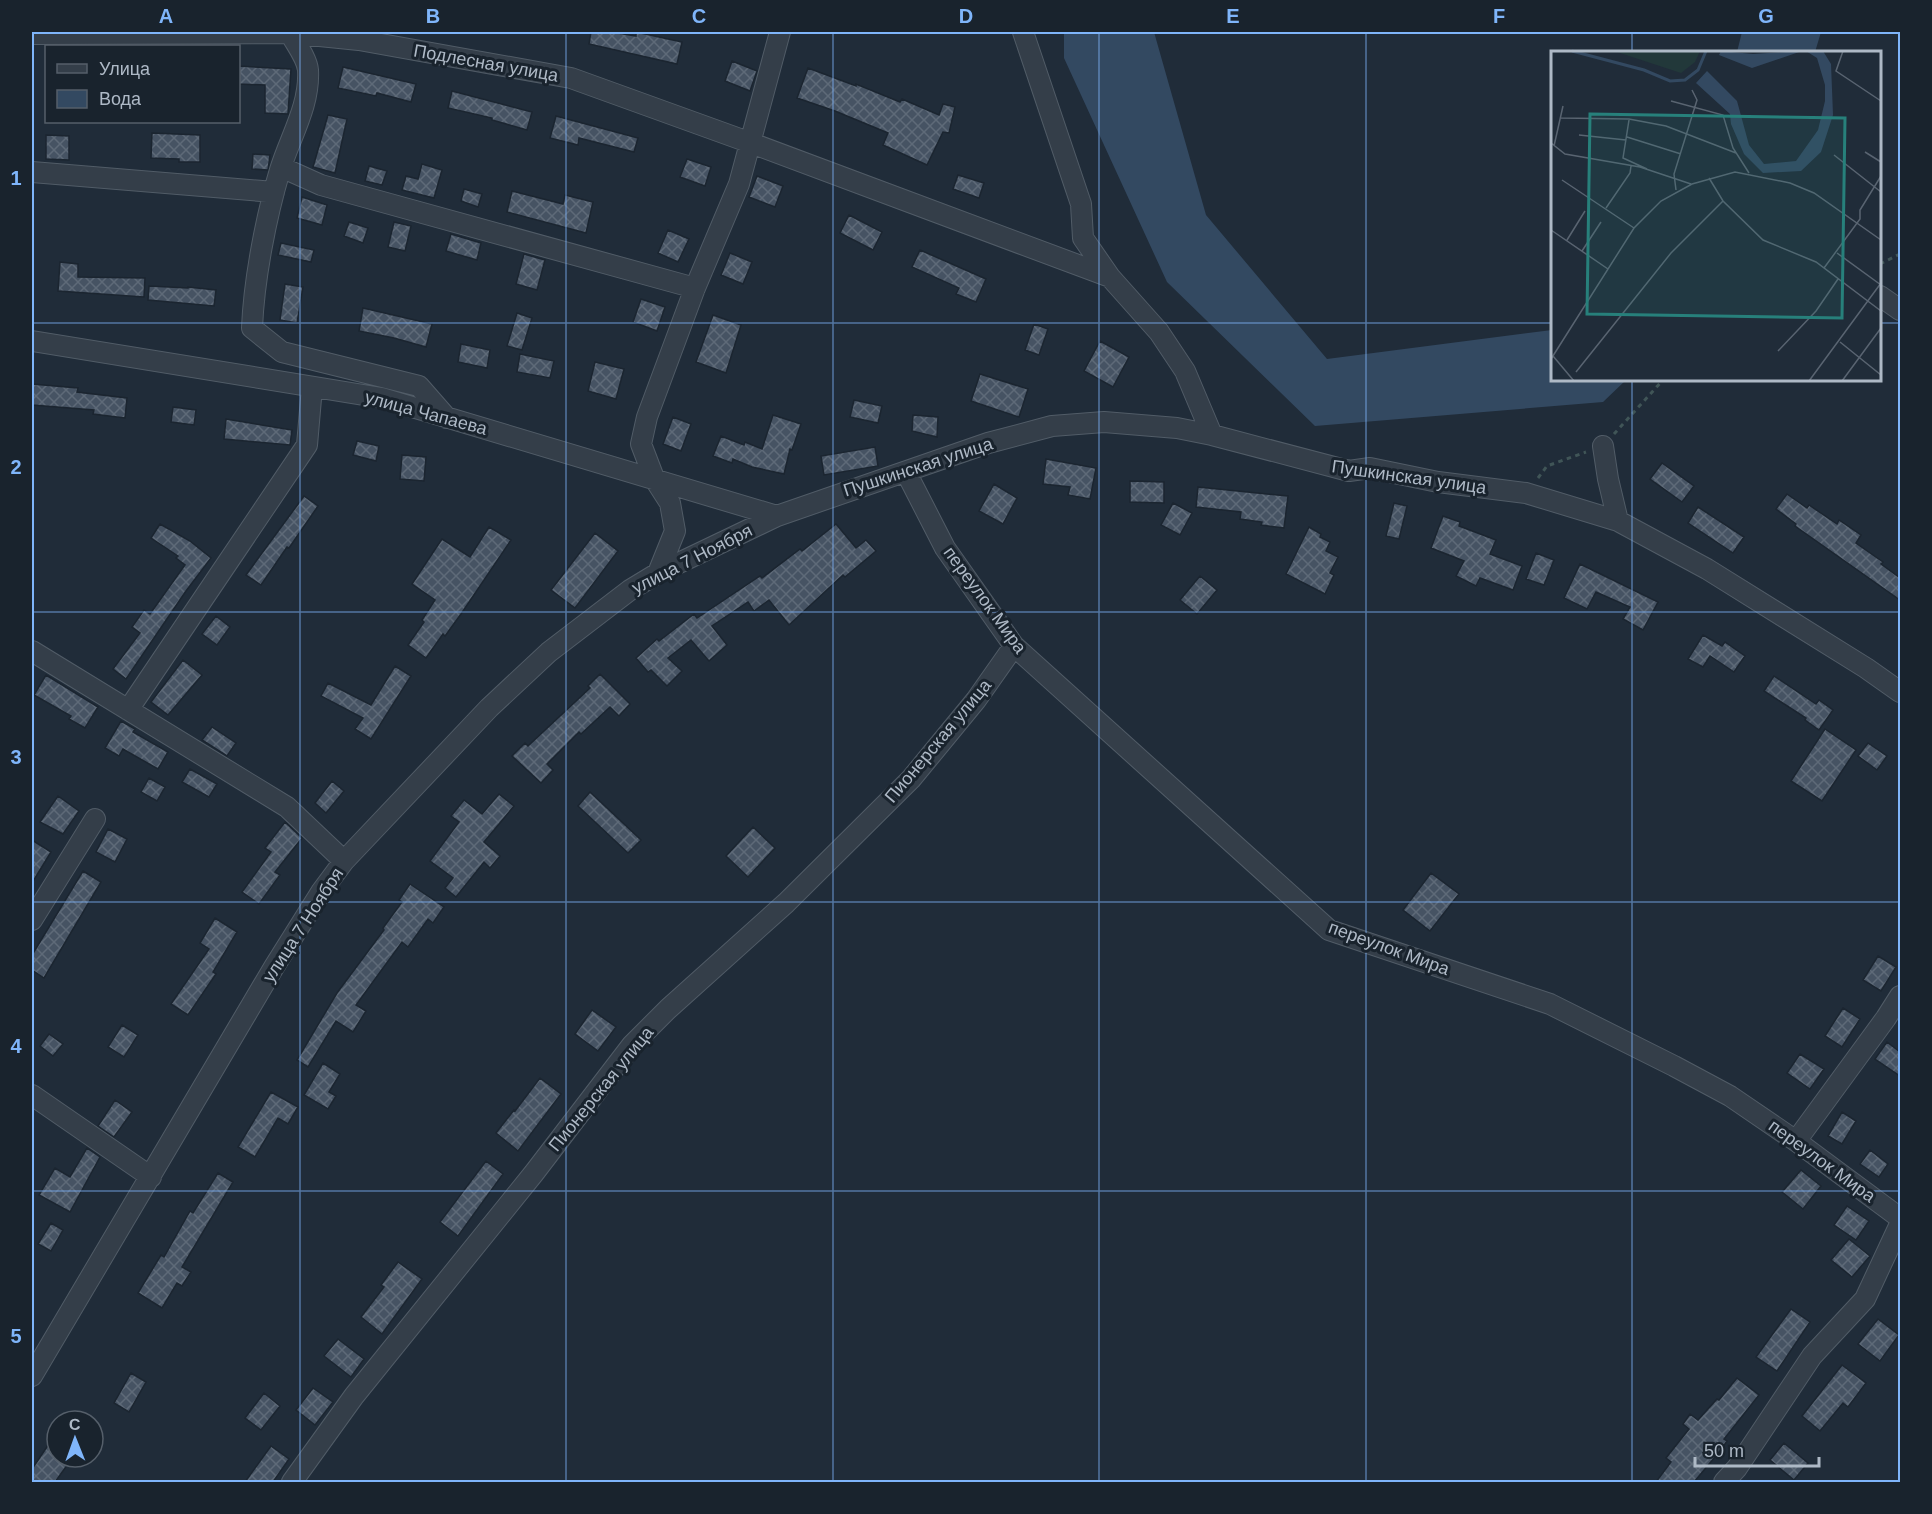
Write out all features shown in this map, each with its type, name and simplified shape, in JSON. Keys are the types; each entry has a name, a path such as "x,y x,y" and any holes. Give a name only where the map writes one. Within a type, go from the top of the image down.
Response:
{"street":[{"path":"658,573 675,531 670,503 654,478 641,444 647,417 695,288 739,184 780,32"},
{"path":"1023,32 1081,204 1083,238 1110,277 1165,341 1185,371 1212,435"},
{"path":"290,33 308,68 305,106 281,167 274,192 253,301 252,328 282,352 419,386 447,418"},
{"name":"Подлесная улица","path":"32,34 290,33 359,40 571,78 1110,277"},
{"path":"281,167 321,185 695,288"},
{"path":"32,172 274,192"},
{"path":"1881,297 1900,310"},
{"name":"улица Чапаева","path":"32,341 382,398 777,516"},
{"path":"128,710 307,445 312,387"},
{"name":"Пушкинская улица","path":"777,516 988,443 1052,426 1104,422 1177,428 1349,471 1370,468 1438,482 1526,493 1618,522 1707,569 1866,668 1900,692"},
{"path":"1603,446 1618,522"},
{"name":"переулок Мира","path":"906,472 945,548 1014,646 1329,930 1550,1004 1674,1066 1720,1091 1796,1141 1900,1218"},
{"name":"улица 7 Ноября","path":"32,1376 274,968 321,892 344,861 489,708 549,652 630,590 658,573 777,516"},
{"name":"Пионерская улица","path":"292,1482 354,1396 534,1173 632,1044 668,1008 786,903 911,778 976,700 1014,646"},
{"path":"32,651 286,807 344,861"},
{"path":"32,920 95,819"},
{"path":"1796,1141 1893,1024 1900,996"},
{"path":"32,1095 151,1177"},
{"path":"1724,1482 1737,1468 1812,1356 1865,1299 1900,1224"}],"path":[{"path":"1881,264 1900,254"}],"water":[{"path":"1064,32 1154,32 1206,215 1327,359 1551,330 1551,381 1625,381 1603,402 1315,426 1167,282 1064,58"},
{"path":"1742,32 1821,32 1815,51 1737,51"}],"building":[{"path":"591,32 612,32 636,36 636,32 682,42 677,64 589,44"},
{"path":"732,61 757,71 750,91 725,81"},
{"path":"240,66 291,69 288,114 265,113 265,85 240,84"},
{"path":"343,67 416,84 411,102 377,93 376,96 338,88"},
{"path":"808,68 900,102 902,99 939,115 943,104 955,107 949,133 943,132 927,165 883,145 888,133 797,98"},
{"path":"452,91 532,112 527,130 492,120 492,118 448,108"},
{"path":"328,115 347,119 335,173 313,167"},
{"path":"556,116 638,138 634,152 579,138 578,145 550,138"},
{"path":"152,133 200,135 200,162 151,158"},
{"path":"46,135 69,136 69,160 46,159"},
{"path":"253,154 270,155 268,170 252,169"},
{"path":"687,159 711,167 705,186 680,177"},
{"path":"422,164 442,170 434,198 402,190 406,176 418,179"},
{"path":"369,166 387,171 382,185 365,181"},
{"path":"958,175 984,183 979,198 953,189"},
{"path":"757,176 783,186 775,207 749,197"},
{"path":"464,189 482,194 478,207 461,201"},
{"path":"512,191 563,204 565,195 593,202 586,233 507,212"},
{"path":"302,197 327,205 322,225 297,218"},
{"path":"849,215 882,232 873,250 840,233"},
{"path":"349,222 368,228 363,243 344,236"},
{"path":"394,222 411,226 405,251 388,247"},
{"path":"668,230 689,239 678,262 658,253"},
{"path":"451,234 481,243 477,260 446,251"},
{"path":"281,243 314,250 311,262 278,255"},
{"path":"920,250 986,279 976,302 956,294 959,288 912,267"},
{"path":"730,253 752,262 743,284 721,275"},
{"path":"524,254 545,260 537,290 516,284"},
{"path":"60,262 78,264 78,277 145,278 144,297 58,291"},
{"path":"285,284 303,287 297,323 280,320"},
{"path":"149,286 216,290 214,306 148,300"},
{"path":"641,299 665,307 657,331 633,322"},
{"path":"363,308 432,324 426,347 359,331"},
{"path":"517,313 532,318 522,350 507,346"},
{"path":"713,315 741,325 726,373 696,362"},
{"path":"1034,324 1048,329 1039,355 1025,350"},
{"path":"1100,341 1129,357 1113,387 1084,371"},
{"path":"461,344 490,350 487,368 458,362"},
{"path":"520,354 554,361 550,378 517,372"},
{"path":"595,362 624,369 616,399 588,391"},
{"path":"980,374 1028,389 1019,417 971,401"},
{"path":"32,384 78,388 77,392 127,398 125,418 93,414 94,410 32,405"},
{"path":"854,400 882,406 878,423 850,417"},
{"path":"173,407 196,410 194,425 171,422"},
{"path":"773,415 801,424 792,450 790,449 784,474 752,467 733,459 732,463 713,456 721,436 762,449"},
{"path":"913,415 938,417 937,437 912,431"},
{"path":"673,417 691,424 681,451 663,444"},
{"path":"226,419 292,430 290,445 224,439"},
{"path":"357,441 379,446 376,461 353,455"},
{"path":"875,447 878,466 824,475 821,456"},
{"path":"402,455 426,457 424,481 400,479"},
{"path":"1046,459 1096,468 1090,499 1068,495 1070,487 1043,484"},
{"path":"1662,463 1694,486 1682,502 1650,479"},
{"path":"1130,481 1164,482 1164,503 1130,502"},
{"path":"994,484 1017,498 1003,524 979,511"},
{"path":"1198,487 1288,496 1284,528 1240,519 1241,512 1196,507"},
{"path":"1787,494 1807,508 1809,505 1837,524 1839,520 1861,535 1856,543 1883,562 1881,564 1900,578 1900,600 1795,526 1796,524 1776,509"},
{"path":"304,496 318,506 261,585 246,575"},
{"path":"1173,503 1192,513 1180,535 1161,525"},
{"path":"1394,503 1407,506 1399,539 1386,536"},
{"path":"1698,507 1744,537 1733,553 1688,523"},
{"path":"1443,516 1460,522 1459,526 1496,540 1490,554 1522,566 1513,590 1480,578 1476,586 1456,576 1464,561 1431,548"},
{"path":"160,524 190,541 211,558 126,679 113,669 140,633 132,627 144,610 150,614 185,565 176,558 178,556 151,538"},
{"path":"836,524 856,548 866,540 876,551 845,577 843,575 789,625 769,600 754,611 748,602 712,626 727,645 709,661 691,640 668,658 682,671 667,686 651,670 648,672 636,658 657,639 659,641 694,614 697,618 760,576 762,578"},
{"path":"489,527 511,540 461,614 426,658 408,645 424,622 422,620 435,600 412,584 442,539 470,557"},
{"path":"1309,527 1330,542 1326,551 1338,557 1330,573 1334,575 1325,594 1286,574"},
{"path":"595,533 618,551 575,608 551,590"},
{"path":"1536,553 1554,560 1544,585 1526,579"},
{"path":"1580,564 1658,602 1643,630 1623,619 1630,607 1596,592 1587,609 1564,598"},
{"path":"1200,576 1217,590 1197,614 1180,600"},
{"path":"216,616 230,627 217,645 202,634"},
{"path":"1703,635 1722,646 1725,642 1745,656 1734,672 1710,656 1703,667 1688,659"},
{"path":"183,660 202,675 168,715 151,702"},
{"path":"395,666 411,676 371,739 355,729 363,718 321,696 328,683 371,705"},
{"path":"600,674 630,704 619,716 610,707 581,734 579,732 547,764 553,770 541,783 512,756 525,743 528,746 590,688 588,686"},
{"path":"46,675 98,707 85,728 69,719 71,716 34,695"},
{"path":"1774,676 1816,704 1819,700 1833,710 1819,730 1805,720 1806,718 1764,691"},
{"path":"121,721 135,729 133,732 168,752 158,769 123,749 119,756 105,748"},
{"path":"212,727 236,743 227,756 202,740"},
{"path":"1825,729 1856,750 1822,801 1791,781"},
{"path":"1868,743 1887,756 1877,770 1858,756"},
{"path":"190,769 217,784 209,797 182,782"},
{"path":"149,778 165,787 157,801 141,792"},
{"path":"332,781 344,791 326,813 315,803"},
{"path":"590,792 641,840 628,853 578,806"},
{"path":"499,794 514,806 484,842 500,856 490,868 484,862 456,897 445,888 453,878 430,861 459,822 451,816 464,800 482,814"},
{"path":"58,796 79,811 63,834 40,822"},
{"path":"285,822 302,838 275,872 280,875 259,904 242,892 271,852 265,848"},
{"path":"753,827 775,848 748,877 726,856"},
{"path":"108,829 127,839 115,862 96,852"},
{"path":"32,840 51,852 32,883"},
{"path":"83,871 101,882 44,978 32,970 32,955"},
{"path":"1431,873 1459,894 1430,931 1403,910"},
{"path":"410,884 444,907 433,923 428,919 408,947 402,942 356,1005 366,1011 353,1032 336,1021 308,1067 297,1060 337,993 402,902 399,900"},
{"path":"215,918 237,932 213,972 216,974 188,1015 171,1004 209,949 200,943"},
{"path":"1878,956 1896,967 1881,991 1863,980"},
{"path":"1843,1008 1860,1019 1842,1047 1825,1036"},
{"path":"592,1010 616,1027 598,1051 575,1034"},
{"path":"122,1025 138,1035 124,1057 108,1047"},
{"path":"49,1034 63,1044 53,1056 40,1046"},
{"path":"1887,1042 1900,1052 1900,1076 1875,1059"},
{"path":"1800,1054 1824,1069 1810,1089 1787,1073"},
{"path":"323,1063 340,1074 329,1092 336,1096 328,1109 304,1095"},
{"path":"540,1078 561,1094 518,1151 496,1133"},
{"path":"271,1092 298,1107 288,1124 278,1118 255,1157 238,1147"},
{"path":"115,1100 132,1112 114,1137 98,1126"},
{"path":"1842,1112 1856,1121 1842,1144 1828,1136"},
{"path":"87,1148 100,1157 70,1212 39,1195 55,1168 70,1177"},
{"path":"1870,1150 1888,1164 1879,1177 1860,1164"},
{"path":"486,1161 503,1174 458,1236 440,1222"},
{"path":"1801,1170 1821,1186 1803,1209 1782,1192"},
{"path":"218,1173 233,1182 182,1267 191,1272 182,1286 177,1283 162,1308 138,1293 161,1255 164,1257 190,1211 193,1213"},
{"path":"1847,1206 1869,1221 1856,1240 1834,1225"},
{"path":"51,1223 63,1230 51,1251 38,1244"},
{"path":"1849,1239 1870,1256 1852,1277 1831,1260"},
{"path":"398,1262 422,1279 382,1334 361,1317 384,1287 381,1285"},
{"path":"1791,1309 1810,1322 1777,1371 1756,1357"},
{"path":"1878,1319 1899,1335 1880,1361 1858,1344"},
{"path":"338,1339 364,1359 351,1377 324,1356"},
{"path":"1842,1365 1866,1383 1848,1407 1843,1403 1820,1431 1802,1416"},
{"path":"131,1373 146,1382 129,1412 114,1403"},
{"path":"1737,1378 1759,1395 1724,1439 1727,1441 1720,1451 1694,1482 1656,1482 1671,1462 1666,1458 1689,1429 1683,1424 1690,1414 1698,1420"},
{"path":"313,1388 333,1402 315,1425 296,1410"},
{"path":"264,1393 280,1406 261,1430 245,1418"},
{"path":"1784,1443 1808,1463 1794,1480 1770,1460"},
{"path":"271,1446 289,1459 273,1482 245,1482"},
{"path":"45,1450 45,1469 64,1469 55,1482 32,1482 32,1469"}]}
